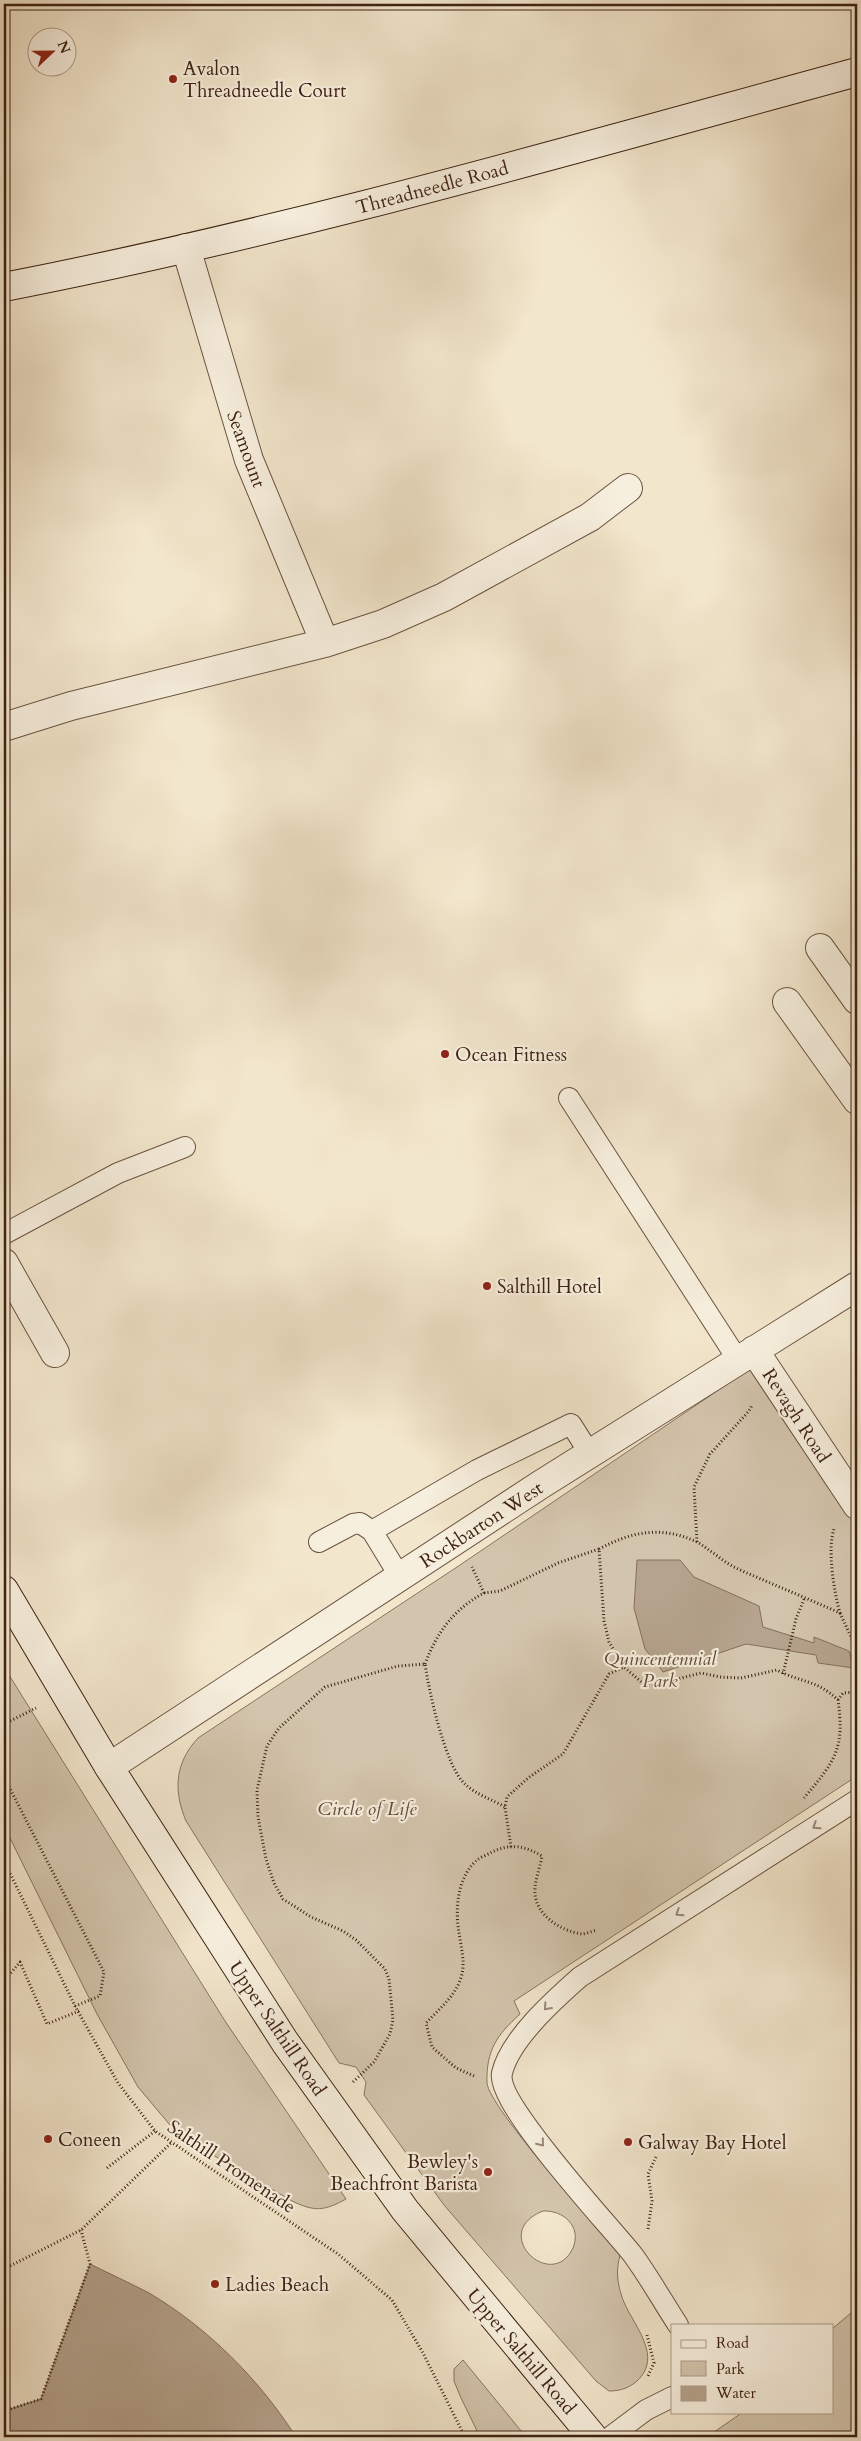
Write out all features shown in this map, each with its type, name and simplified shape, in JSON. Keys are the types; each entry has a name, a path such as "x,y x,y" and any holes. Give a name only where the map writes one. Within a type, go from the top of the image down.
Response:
{"street":[{"name":"Threadneedle Road","path":"4,287 186,248 380,201 857,72"},
{"name":"Seamount","path":"186,248 249,460 325,643"},
{"path":"4,726 71,706 325,643 383,624 444,597 590,518 628,488"},
{"path":"820,948 857,1000"},
{"path":"787,1002 857,1100"},
{"path":"4,1263 55,1353"},
{"name":"Rockbarton West","path":"109,1768 590,1454 753,1360 857,1286"},
{"name":"Revagh Road","path":"753,1360 849,1515"},
{"name":"Upper Salthill Road","path":"4,1590 109,1768 284,2042 400,2203 594,2437"}],"lane":[{"path":"568,1098 753,1360"},
{"path":"4,1234 118,1173 185,1147"},
{"path":"372,1531 477,1470 571,1424 590,1454"},
{"path":"318,1542 353,1524 360,1523 372,1531 400,1577"},
{"path":"677,2324 632,2255 532,2133 506,2093 501,2074 513,2048 548,2005 580,1977 857,1800"},
{"path":"610,2437 646,2410 671,2398"}],"path":[{"path":"697,1542 694,1486 710,1454 749,1411 753,1360"},
{"path":"849,1515 833,1530 832,1555 835,1595 840,1613 857,1650"},
{"path":"505,1807 465,1785 458,1777 446,1748 428,1686 425,1664 433,1641 449,1619 472,1599 484,1593 500,1591 558,1564 599,1550 628,1535 648,1531 672,1534 697,1542 737,1568 840,1613"},
{"path":"458,1539 484,1593"},
{"path":"599,1550 604,1621 609,1642 624,1667 647,1686 701,1673 720,1677 741,1678 777,1670 783,1674 814,1682 838,1700"},
{"path":"783,1674 796,1619 805,1597"},
{"path":"348,2086 374,2062 390,2034 393,2020 389,1980 385,1970 356,1940 283,1899 274,1883 266,1859 258,1817 257,1790 261,1766 267,1746 279,1728 325,1687 398,1666 425,1664"},
{"path":"512,1847 505,1807 507,1797 528,1778 562,1754 609,1674 624,1667"},
{"path":"803,1800 833,1760 841,1738 838,1700 843,1693 857,1692"},
{"path":"4,1724 37,1708"},
{"path":"4,1777 104,1972 100,1996 75,2006"},
{"path":"502,2078 470,2075 456,2068 432,2047 426,2023 452,1997 462,1973 458,1902 464,1876 476,1861 497,1850 522,1846 542,1856 535,1882 535,1896 542,1912 552,1923 583,1934 599,1929"},
{"name":"Salthill Promenade","path":"4,1861 75,2006 118,2083 155,2131 338,2254 392,2300 423,2353 465,2437"},
{"path":"4,1981 20,1962 47,2024 79,2011"},
{"path":"108,2168 155,2131"},
{"path":"4,2269 81,2230 172,2142"},
{"path":"4,2411 41,2399 90,2264 81,2230"}],"green space":[{"name":"Quincentennial Park","path":"751,1368 857,1523 857,1776 514,2001 520,2014 499,2036 488,2061 487,2083 492,2096 524,2141 620,2255 618,2281 620,2292 643,2339 648,2360 645,2371 637,2381 628,2387 617,2390 609,2391 596,2381 444,2205 364,2095 366,2082 356,2067 339,2063 186,1821 179,1798 178,1777 181,1767 190,1747 198,1738 457,1567","holes":["543,2211 550,2211 564,2216 573,2226 575,2233 573,2248 563,2260 552,2264 540,2262 530,2255 523,2244 522,2232 528,2221"]},
{"path":"4,1667 225,2021 346,2199 332,2206 319,2209 292,2201 189,2141 170,2125 138,2087 97,2014 4,1826"},
{"path":"857,2308 857,2437 707,2437 740,2414 834,2414 834,2327"},
{"path":"463,2360 526,2437 480,2437 454,2381 454,2369"}],"water":[{"path":"637,1560 680,1560 694,1577 759,1606 763,1627 814,1643 814,1637 849,1651 854,1668 818,1663 816,1655 746,1644 663,1672 645,1649 634,1608"},
{"path":"90,2264 149,2293 212,2338 266,2395 296,2437 4,2437 4,2411 41,2399"}],"place":[{"name":"Avalon Threadneedle Court","path":"173,79"},
{"name":"Ocean Fitness","path":"445,1054"},
{"name":"Salthill Hotel","path":"487,1286"},
{"name":"Coneen","path":"48,2139"},
{"name":"Galway Bay Hotel","path":"628,2142"},
{"name":"Bewley's Beachfront Barista","path":"488,2172"},
{"name":"Ladies Beach","path":"215,2284"}],"park label":[{"name":"Circle of Life","path":"367,1808"}]}
